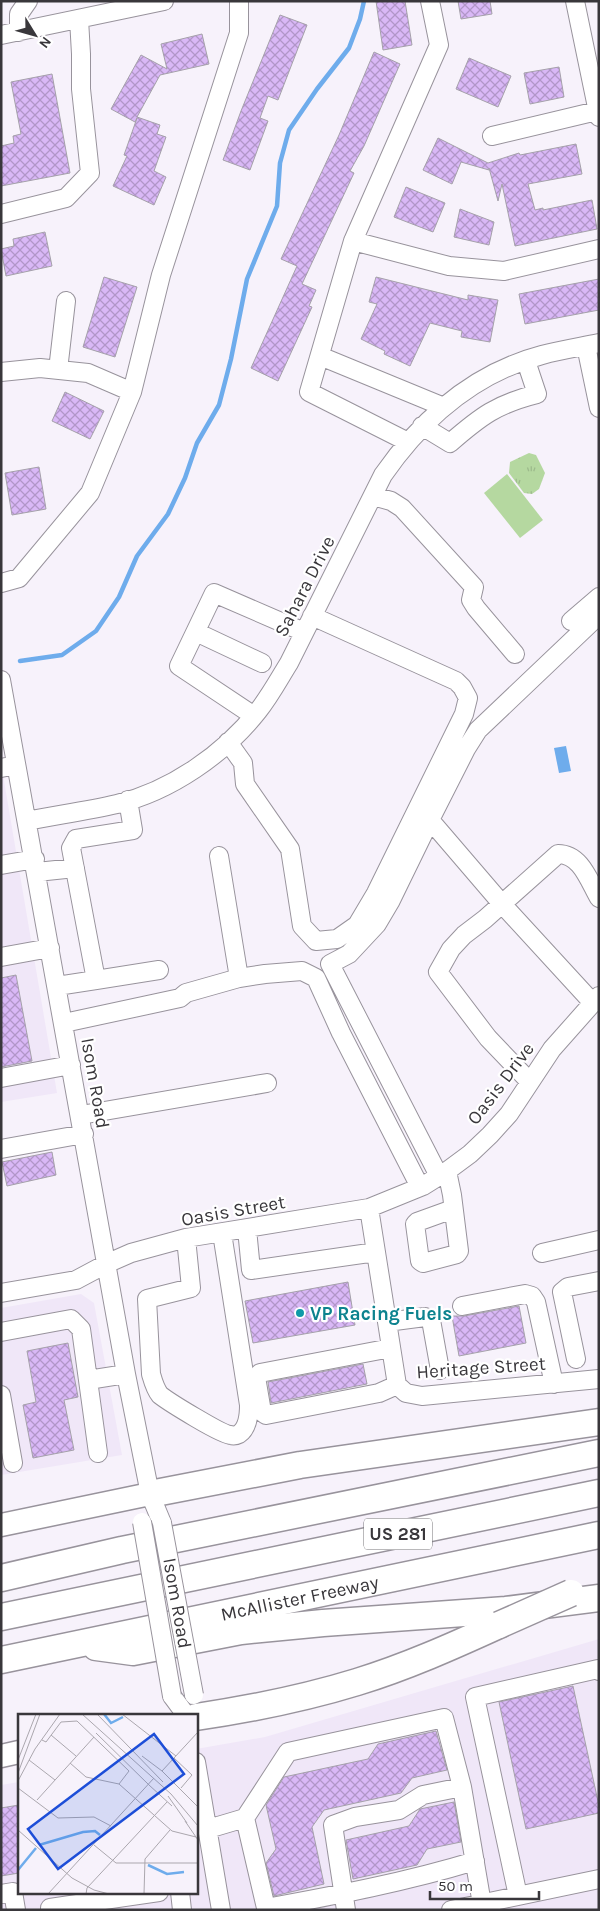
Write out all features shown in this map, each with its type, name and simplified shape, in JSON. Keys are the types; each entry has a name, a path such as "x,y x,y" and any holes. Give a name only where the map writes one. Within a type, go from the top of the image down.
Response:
{"highway":[{"path":"150,1494 300,1464 599,1422"},
{"path":"1,1578 122,1550 599,1454"},
{"name":"US 281","path":"1,1617 599,1493"},
{"name":"McAllister Freeway","path":"1,1660 599,1535"},
{"path":"195,1706 280,1701 357,1682 418,1660 599,1581"},
{"path":"73,1644 133,1652 241,1631 332,1622 506,1610 599,1598"}],"main road":[{"path":"1,1525 150,1494"},
{"path":"1,1756 18,1752"}],"street":[{"path":"19,32 19,14 28,1"},
{"path":"1,35 79,19 115,6 164,1"},
{"path":"1,583 19,578 90,494 132,392 161,275 239,33 239,1"},
{"path":"408,442 310,392 353,241 439,45 430,1"},
{"path":"492,136 598,114 575,1"},
{"path":"1,214 66,198 90,173 81,89 79,19"},
{"path":"353,241 448,266 504,271 599,249"},
{"path":"58,370 66,301"},
{"path":"592,345 599,408"},
{"name":"Sahara Drive","path":"27,820 118,804 171,783 195,768 228,742 254,716 275,687 383,476 422,426 462,392 487,377 541,356 592,345"},
{"path":"320,356 444,407"},
{"path":"422,426 450,443 477,420 502,404 537,394 526,361"},
{"path":"1,372 40,368 88,373 132,392"},
{"path":"373,496 391,501 402,508 474,587 471,600 515,654"},
{"path":"254,716 179,666 214,593 304,632"},
{"path":"571,621 599,597"},
{"path":"453,1209 452,1195 443,1174 330,964 349,954 377,924 390,902 466,748 478,730 599,615"},
{"path":"228,742 243,762 245,784 290,849 302,926 316,941 337,939 357,925 376,893 464,714 468,698 456,681 312,616"},
{"path":"196,632 262,663"},
{"name":"Isom Road","path":"1,680 9,766 27,820 126,1374 150,1494 162,1523 195,1706"},
{"path":"96,980 71,848 76,839 133,830 128,800"},
{"path":"430,820 502,904 596,999"},
{"path":"530,1082 488,1038 438,972 451,949 464,935 485,919 558,854 567,854 576,859 599,898"},
{"path":"219,856 240,978"},
{"path":"1,865 75,868"},
{"path":"1,957 50,948"},
{"path":"57,986 159,970"},
{"path":"64,1023 180,998 186,993 240,978 302,971 316,978 420,1187"},
{"name":"Oasis Drive","path":"370,1208 420,1187 443,1174 470,1154 509,1114 552,1049 596,999"},
{"path":"1,1078 71,1065"},
{"path":"81,1115 267,1083"},
{"path":"1,1149 84,1134"},
{"name":"Oasis Street","path":"1,1292 76,1280 130,1253 186,1238 370,1208"},
{"name":"Heritage Street","path":"370,1208 397,1385 406,1393 422,1396 599,1379"},
{"path":"247,1228 251,1270 376,1252"},
{"path":"186,1238 191,1288 147,1299 153,1383 160,1394 217,1430 231,1436 239,1434 246,1426 248,1398 222,1232"},
{"path":"542,1253 599,1240"},
{"path":"576,1359 562,1292 568,1287 599,1281"},
{"path":"462,1306 525,1294 532,1296 536,1302 554,1384"},
{"path":"387,1322 425,1316 431,1320 440,1370"},
{"path":"1,1332 71,1319 81,1329 98,1453"},
{"path":"391,1348 260,1372 256,1377 262,1412 266,1415 379,1392 397,1385"},
{"path":"88,1380 126,1374"},
{"path":"1,1395 13,1463"},
{"name":"Isom Road","path":"150,1494 142,1522 172,1696 187,1714"},
{"path":"518,1896 475,1697 599,1670"},
{"path":"208,1829 245,1818 288,1752 444,1718 462,1787 483,1907"},
{"path":"344,1902 332,1825 355,1817 399,1810 423,1795 462,1787"},
{"path":"199,1796 208,1829 221,1910"},
{"path":"245,1818 266,1908 344,1902 475,1861"},
{"path":"451,1910 483,1907 518,1896 599,1879"},
{"path":"1,1894 13,1892 16,1910"},
{"path":"50,1910 50,1908 145,1894"},
{"path":"180,1894 182,1910"}],"shaded area":[{"path":"1,763 57,1093 1,1102"},
{"path":"81,1294 94,1303 122,1455 1,1475 1,1308"},
{"path":"599,1639 599,1910 1,1910 1,1785 18,1782 18,1894 198,1894 198,1749 265,1737"}],"green space":[{"path":"529,453 536,455 545,473 539,489 532,494 524,493 509,473 510,462"},
{"path":"507,474 543,520 520,538 484,493"}],"water":[{"path":"566,746 571,771 559,773 554,748"}],"building":[{"path":"376,1 405,1 412,45 383,50"},
{"path":"458,1 490,1 492,14 461,19"},
{"path":"280,15 307,25 278,100 268,96 260,118 268,121 250,170 223,160"},
{"path":"202,34 209,64 160,75 137,117 160,125 157,134 166,137 154,171 166,177 154,205 113,186 127,156 124,155 137,118 135,122 111,109 141,55 167,69 161,44"},
{"path":"374,52 400,64 364,146 350,171 354,173 302,284 316,290 309,306 312,307 278,381 251,368 297,266 281,259 339,135"},
{"path":"469,58 511,76 498,107 456,89"},
{"path":"559,67 564,97 530,104 524,73"},
{"path":"52,74 70,173 1,186 1,146 14,143 13,136 21,134 11,82"},
{"path":"438,138 488,163 519,153 520,155 576,144 582,174 528,184 535,210 592,200 597,229 515,246 502,184 498,201 489,168 489,170 461,162 452,184 423,170"},
{"path":"406,187 445,203 433,232 394,217"},
{"path":"460,209 494,222 489,245 454,237"},
{"path":"45,232 52,266 6,276 1,249 14,246 13,239"},
{"path":"104,277 137,287 115,357 83,347"},
{"path":"376,277 468,300 468,295 498,300 490,342 461,337 462,331 430,323 410,366 384,354 385,351 361,339 377,304 369,302"},
{"path":"599,279 599,310 525,324 519,294"},
{"path":"65,392 104,411 90,439 52,421"},
{"path":"39,467 46,509 12,515 5,473"},
{"path":"16,975 32,1061 1,1067 1,978"},
{"path":"52,1152 56,1175 7,1186 2,1162"},
{"name":"VP Racing Fuels","path":"348,1282 355,1325 253,1343 245,1301"},
{"path":"519,1306 526,1343 459,1356 452,1316 464,1316"},
{"path":"68,1343 78,1397 64,1400 74,1450 33,1458 23,1405 36,1402 27,1351"},
{"path":"363,1364 367,1384 271,1403 268,1382"},
{"path":"573,1686 599,1813 526,1829 499,1702"},
{"path":"436,1731 447,1770 412,1778 401,1793 324,1810 312,1827 324,1884 274,1896 266,1863 276,1849 266,1805 284,1777 368,1759 378,1744"},
{"path":"454,1802 461,1842 427,1849 417,1865 353,1879 346,1840 409,1826 420,1809"},
{"path":"18,1805 18,1873 1,1876 1,1808"}],"waterway":[{"path":"20,661 62,655 96,631 119,597 137,556 168,514 185,478 197,443 219,405 231,359 247,279 277,206 280,163 289,130 317,89 349,48 360,19 364,1"}],"place":[{"name":"VP Racing Fuels","path":"300,1313"}]}
